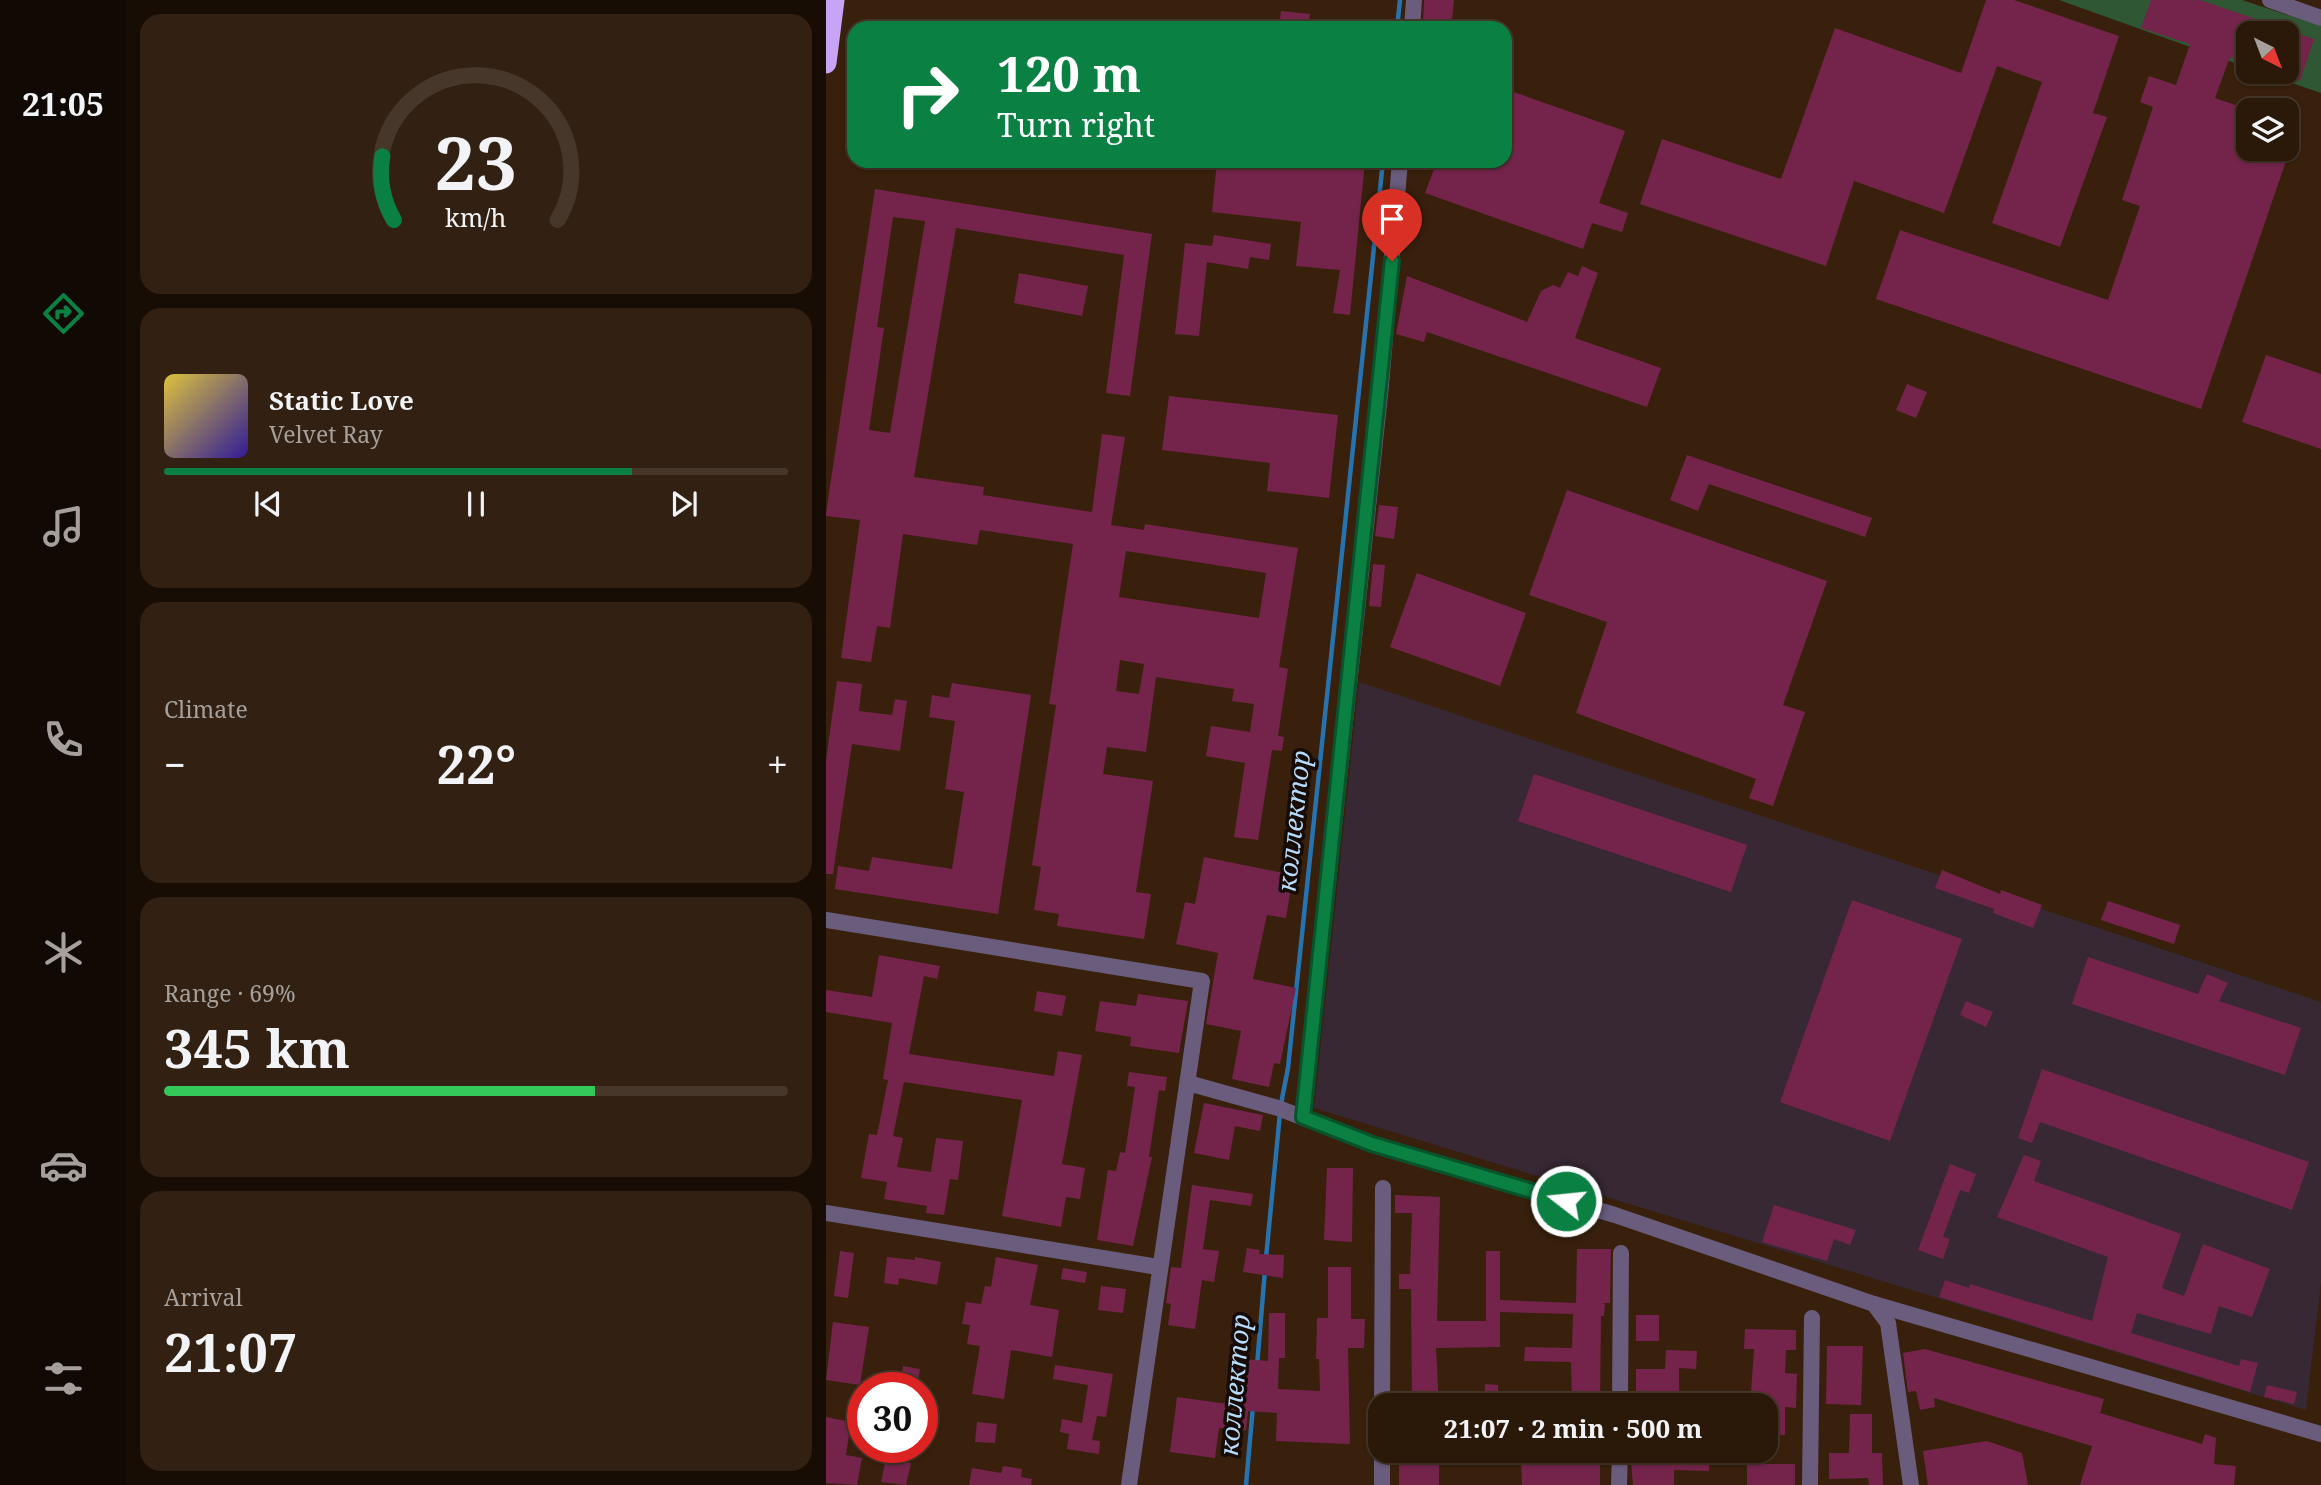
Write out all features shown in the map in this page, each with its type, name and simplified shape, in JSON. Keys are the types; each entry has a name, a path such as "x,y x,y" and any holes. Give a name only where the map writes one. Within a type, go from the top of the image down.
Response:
{"highway":[{"path":"826,63 834,0"}],"street":[{"path":"1412,21 1414,0"},
{"path":"2270,0 2321,18"},
{"path":"1300,1116 1381,385 1399,168"},
{"path":"826,920 1202,981 1158,1267 1129,1485"},
{"path":"1188,1083 1278,1108 1372,1144 1615,1215 1874,1304 2321,1434"},
{"path":"1382,1393 1383,1188"},
{"path":"826,1213 1158,1267"},
{"path":"1620,1393 1621,1253"},
{"path":"1874,1304 1888,1323 1911,1485"},
{"path":"1810,1485 1812,1318"},
{"path":"1382,1463 1382,1485"},
{"path":"1619,1485 1620,1463"}],"shaded area":[{"path":"1359,682 2321,1002 2321,1282 2306,1410 1314,1108"}],"green space":[{"path":"2059,0 2242,0 2321,26 2321,93 2295,84 2300,84 2300,21 2236,21 2236,63"}],"building":[{"path":"1424,0 1454,0 1452,21 1423,21"},
{"path":"1986,0 2014,0 2119,36 2093,113 2107,117 2060,247 1992,223 2042,82 1997,66 1944,213 1854,181 1826,266 1640,204 1662,139 1781,179 1835,28 1961,73"},
{"path":"2151,0 2200,0 2261,21 2236,21 2236,59 2230,57 2215,98 2236,105 2236,161 2286,161 2201,409 1876,299 1900,230 2108,300 2140,206 2122,200 2153,107 2140,102 2149,76 2176,85 2190,44 2141,28"},
{"path":"1281,11 1310,14 1309,21 1280,21"},
{"path":"2300,34 2314,39 2300,81"},
{"path":"1512,91 1625,131 1599,203 1628,213 1622,232 1592,223 1583,249 1425,193 1434,168 1512,168"},
{"path":"1216,168 1364,168 1350,315 1333,313 1340,270 1296,266 1301,222 1212,212"},
{"path":"875,189 1152,234 1130,396 1106,393 1124,255 956,228 914,477 984,487 983,495 1092,512 1102,434 1125,437 1111,525 1144,530 1145,524 1298,548 1279,667 1288,669 1278,736 1284,737 1282,751 1272,750 1258,840 1234,837 1245,763 1206,756 1211,726 1250,732 1254,704 1232,701 1234,689 1156,677 1146,752 1107,747 1103,774 1153,781 1136,892 1151,894 1144,939 1057,926 1059,914 1034,910 1041,867 1032,865 1056,705 1049,704 1073,544 980,530 977,545 903,534 890,628 877,626 871,662 841,658 860,520 826,516","holes":["893,217 925,221 890,433 869,430 884,328 877,327","1126,551 1266,573 1259,618 1119,597","1120,660 1144,664 1139,694 1116,691"]},
{"path":"1214,235 1271,244 1269,260 1250,257 1248,269 1207,262 1199,336 1175,334 1185,243 1212,246"},
{"path":"1582,266 1598,273 1575,338 1661,368 1647,407 1427,332 1424,342 1396,334 1407,276 1527,322 1541,291 1553,285 1560,288 1568,272 1578,276"},
{"path":"1019,273 1088,286 1082,316 1014,303"},
{"path":"2266,355 2321,374 2321,449 2242,422"},
{"path":"1907,384 1927,392 1916,418 1896,410"},
{"path":"1169,396 1338,415 1329,498 1267,491 1270,463 1162,450"},
{"path":"1687,455 1872,518 1865,537 1709,484 1698,511 1670,500"},
{"path":"1567,490 1827,581 1783,705 1805,712 1773,806 1749,798 1756,779 1576,713 1607,622 1529,595"},
{"path":"1379,505 1398,507 1394,539 1375,536"},
{"path":"1373,564 1385,565 1381,607 1369,606"},
{"path":"1417,573 1526,613 1500,686 1390,647"},
{"path":"837,681 862,684 859,711 892,715 895,699 907,701 900,751 852,744 833,874 826,874 826,760"},
{"path":"952,683 1031,695 998,914 835,889 838,866 869,871 872,857 952,869 964,792 945,789 955,721 929,717 932,695 949,698"},
{"path":"1534,774 1747,845 1731,892 1518,821"},
{"path":"1204,857 1293,875 1286,918 1267,915 1253,979 1296,988 1280,1064 1274,1063 1269,1087 1232,1079 1241,1031 1206,1024 1218,953 1176,944 1185,902 1195,904"},
{"path":"1942,870 2000,894 2001,890 2042,905 2033,928 1993,913 1994,909 1935,888"},
{"path":"1852,900 1962,939 1890,1141 1780,1102"},
{"path":"2108,901 2180,925 2174,944 2101,920"},
{"path":"879,955 940,966 937,979 924,976 909,1054 1054,1076 1058,1051 1082,1055 1062,1164 1085,1168 1080,1199 1066,1197 1061,1227 1002,1216 1022,1100 904,1082 893,1136 903,1138 897,1167 931,1172 936,1138 963,1141 958,1180 950,1179 944,1215 926,1213 927,1206 884,1199 887,1182 861,1178 869,1134 877,1135 888,1080 883,1079 892,1023 826,1012 826,990 872,997"},
{"path":"2088,957 2198,994 2207,974 2228,983 2219,1001 2301,1028 2285,1075 2072,1004"},
{"path":"1037,991 1066,996 1062,1016 1034,1011"},
{"path":"1138,994 1188,1001 1179,1053 1130,1046 1131,1037 1095,1031 1100,1001 1136,1006"},
{"path":"1966,1001 1993,1012 1986,1027 1960,1015"},
{"path":"2042,1069 2309,1162 2292,1210 2040,1122 2032,1143 2018,1138"},
{"path":"1129,1072 1167,1077 1165,1091 1159,1090 1149,1157 1152,1157 1133,1246 1097,1240 1108,1170 1116,1171 1120,1152 1125,1153 1135,1087 1127,1086"},
{"path":"1204,1103 1263,1115 1260,1131 1235,1126 1229,1160 1194,1153"},
{"path":"2024,1155 2041,1161 2034,1181 2181,1234 2162,1288 2184,1296 2203,1244 2270,1269 2252,1317 2219,1306 2211,1334 2137,1313 2131,1333 2239,1366 2241,1359 2258,1363 2250,1392 1939,1297 1945,1280 1969,1288 1970,1284 2092,1321 2108,1257 1997,1217"},
{"path":"1950,1164 1976,1174 1969,1193 1960,1190 1943,1237 1950,1239 1943,1259 1918,1250"},
{"path":"1327,1168 1353,1168 1352,1242 1324,1240"},
{"path":"1192,1185 1253,1194 1251,1206 1210,1200 1203,1249 1219,1251 1214,1282 1202,1280 1195,1329 1168,1325 1171,1304 1166,1303 1171,1267 1181,1268"},
{"path":"1395,1195 1440,1197 1437,1321 1486,1321 1486,1251 1500,1251 1500,1300 1576,1303 1577,1249 1611,1249 1610,1303 1602,1303 1605,1304 1604,1316 1601,1316 1600,1393 1572,1393 1571,1362 1524,1361 1525,1347 1572,1348 1573,1314 1500,1312 1500,1347 1436,1348 1438,1393 1412,1393 1411,1289 1399,1289 1399,1274 1410,1274 1412,1213 1395,1213"},
{"path":"1774,1205 1856,1230 1850,1245 1834,1239 1827,1261 1762,1242"},
{"path":"1247,1248 1260,1250 1259,1254 1284,1255 1283,1278 1243,1272"},
{"path":"840,1251 854,1253 848,1298 834,1296"},
{"path":"887,1257 915,1260 915,1257 941,1262 937,1285 899,1278 898,1285 884,1283"},
{"path":"996,1257 1038,1265 1030,1305 1059,1310 1052,1357 1011,1350 1004,1399 972,1394 980,1346 967,1344 970,1325 962,1324 966,1302 981,1304 985,1286 991,1287"},
{"path":"1328,1267 1351,1267 1351,1319 1365,1319 1364,1348 1348,1348 1350,1444 1276,1441 1277,1413 1248,1411 1246,1430 1219,1428 1215,1458 1170,1452 1177,1397 1228,1404 1232,1358 1268,1361 1269,1313 1285,1313 1285,1358 1279,1358 1278,1389 1320,1391 1319,1359 1316,1359 1317,1318 1328,1318"},
{"path":"1063,1268 1087,1272 1085,1283 1061,1279"},
{"path":"1101,1286 1126,1289 1123,1313 1098,1310"},
{"path":"1636,1315 1659,1315 1659,1341 1636,1341"},
{"path":"833,1322 869,1327 862,1372 847,1372 847,1383 826,1380"},
{"path":"1745,1329 1796,1330 1796,1350 1786,1350 1785,1373 1797,1374 1796,1408 1785,1407 1785,1435 1778,1435 1778,1393 1736,1393 1751,1392 1754,1349 1744,1349"},
{"path":"1827,1346 1863,1346 1861,1405 1826,1404"},
{"path":"1925,1349 2104,1399 2100,1413 2202,1444 2205,1434 2216,1438 2214,1464 2236,1466 2234,1485 2080,1485 2092,1446 1934,1398 1935,1407 1920,1410 1916,1391 1908,1392 1903,1353"},
{"path":"1666,1350 1697,1351 1696,1369 1679,1368 1679,1393 1636,1393 1636,1369 1665,1369"},
{"path":"1055,1365 1113,1374 1106,1417 1097,1416 1092,1440 1100,1441 1099,1454 1067,1449 1069,1434 1060,1432 1062,1419 1082,1423 1088,1385 1053,1379"},
{"path":"903,1366 920,1369 920,1372 902,1372"},
{"path":"1485,1384 1498,1385 1498,1393 1485,1393"},
{"path":"2267,1385 2297,1392 2294,1404 2264,1397"},
{"path":"1850,1414 1872,1414 1872,1453 1882,1453 1883,1485 1869,1485 1868,1478 1829,1479 1829,1453 1849,1453"},
{"path":"826,1417 847,1421 847,1463 861,1463 857,1485 826,1483"},
{"path":"977,1422 997,1424 995,1443 975,1442"},
{"path":"1987,1441 2022,1453 2028,1485 1928,1485 1923,1451"},
{"path":"885,1463 911,1463 906,1485 881,1482"},
{"path":"1399,1463 1439,1463 1439,1485 1399,1485"},
{"path":"1521,1463 1600,1463 1600,1485 1522,1485"},
{"path":"1631,1463 1709,1463 1709,1471 1674,1470 1674,1485 1633,1485"},
{"path":"1747,1464 1795,1464 1795,1485 1747,1485"},
{"path":"1003,1466 1022,1469 1021,1477 1032,1479 1031,1485 969,1485 972,1468 1001,1473"}],"waterway":[{"name":"коллектор","path":"1398,21 1400,0"},
{"name":"коллектор","path":"1281,1104 1288,1068 1382,168"},
{"name":"коллектор","path":"1266,1258 1280,1113"},
{"name":"коллектор","path":"1257,1366 1265,1270"},
{"name":"коллектор","path":"1246,1485 1253,1406"}],"route":[{"path":"1392,261 1303,1117 1372,1144 1566,1201"}]}
